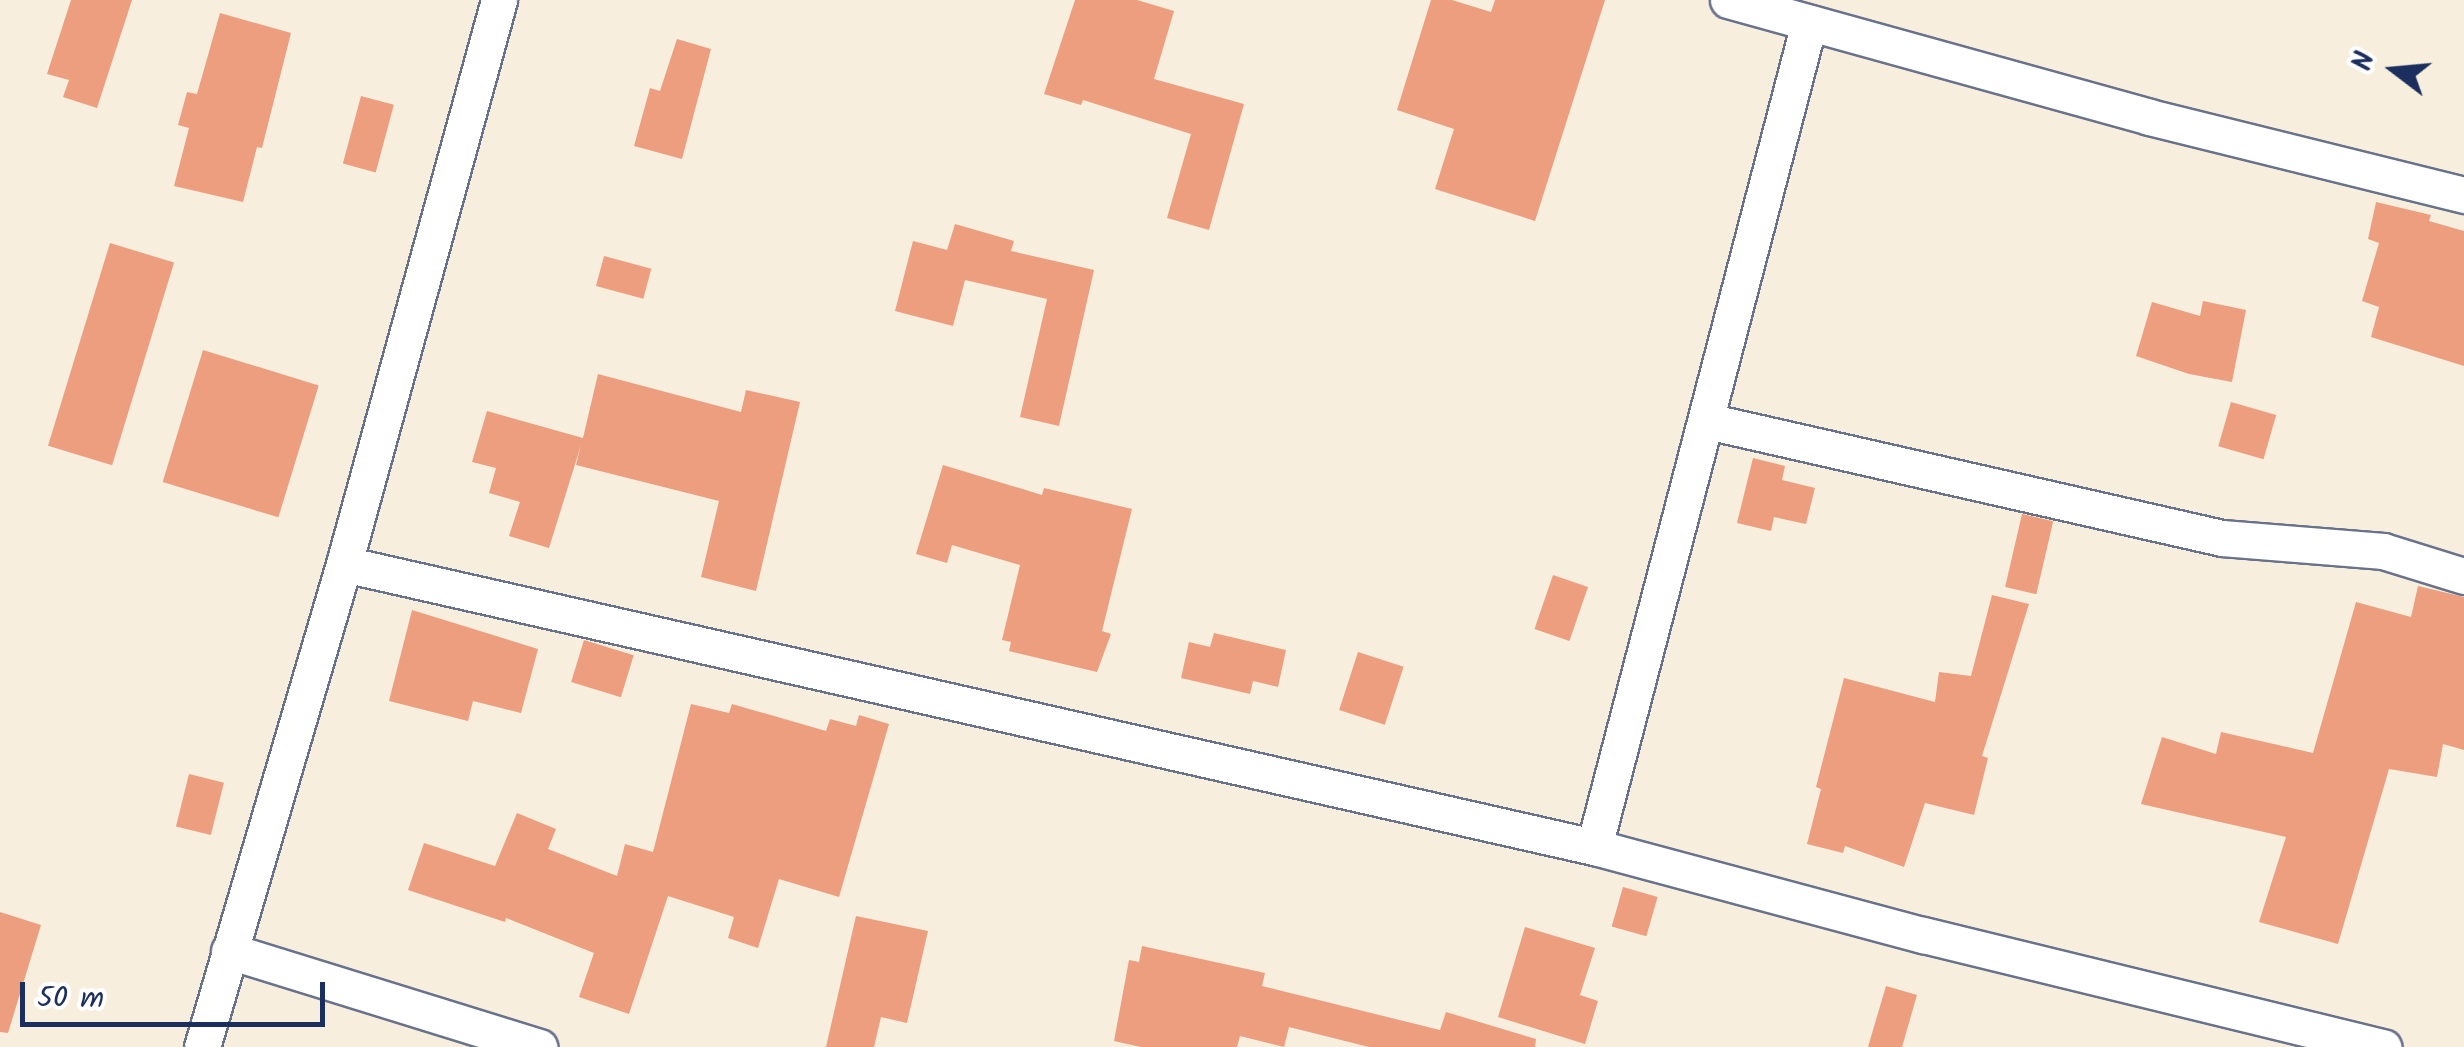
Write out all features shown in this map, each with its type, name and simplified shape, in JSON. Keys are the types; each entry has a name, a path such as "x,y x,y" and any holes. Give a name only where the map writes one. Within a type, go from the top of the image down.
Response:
{"street":[{"path":"202,1047 344,564 499,0"},
{"path":"1728,0 2149,117 2464,195"},
{"path":"1594,847 1809,23"},
{"path":"1707,421 2222,538 2383,552 2464,576"},
{"path":"344,564 1594,847 1923,936 2384,1047"},
{"path":"230,952 540,1047"}],"building":[{"path":"71,0 132,0 97,108 63,97 69,80 47,74"},
{"path":"1075,0 1137,0 1174,11 1154,79 1244,104 1209,230 1167,218 1191,134 1083,100 1081,105 1044,94"},
{"path":"1431,0 1452,0 1491,12 1495,0 1605,0 1535,221 1435,189 1454,129 1397,110"},
{"path":"220,13 291,33 262,148 257,147 243,202 174,186 189,128 178,125 187,92 197,94"},
{"path":"677,39 711,49 682,159 634,146 650,88 660,91"},
{"path":"361,96 394,105 376,172 343,164"},
{"path":"2376,202 2431,215 2429,221 2464,231 2464,366 2371,337 2379,307 2362,301 2379,243 2368,239"},
{"path":"955,224 1014,241 1011,251 1094,270 1059,426 1020,417 1047,299 965,280 953,326 895,311 913,241 947,250"},
{"path":"110,243 174,263 112,465 48,446"},
{"path":"604,256 651,269 643,299 596,286"},
{"path":"2203,301 2246,310 2232,382 2189,374 2136,356 2152,302 2200,316"},
{"path":"203,350 319,385 278,517 163,482"},
{"path":"598,374 741,412 746,390 800,402 756,591 701,577 719,501 576,465 581,445 549,548 509,536 520,502 489,493 496,468 472,462 487,411 583,438"},
{"path":"2231,402 2276,415 2263,459 2218,446"},
{"path":"1753,458 1785,466 1782,480 1815,488 1806,524 1774,517 1771,531 1737,523"},
{"path":"943,465 1042,495 1044,488 1132,509 1102,631 1111,634 1097,672 1009,651 1011,642 1002,640 1020,565 952,545 947,563 916,554"},
{"path":"2022,514 2053,521 2036,594 2005,587"},
{"path":"1553,575 1588,587 1569,641 1534,629"},
{"path":"2418,586 2464,597 2464,750 2443,744 2437,777 2389,769 2338,944 2259,922 2286,837 2141,804 2162,737 2216,754 2221,732 2313,753 2356,602 2411,617"},
{"path":"1992,595 2029,604 1982,756 1988,758 1974,815 1925,803 1904,867 1845,846 1843,853 1807,844 1821,789 1816,787 1844,678 1935,702 1939,672 1971,676"},
{"path":"412,610 538,649 521,713 473,701 468,721 389,701"},
{"path":"1214,633 1286,650 1278,687 1253,681 1250,694 1181,678 1189,642 1210,647"},
{"path":"584,640 634,655 621,697 571,682"},
{"path":"1358,652 1404,667 1385,725 1339,710"},
{"path":"691,704 729,713 732,704 826,731 830,719 856,726 859,715 889,724 839,897 779,879 758,948 728,938 734,917 668,896 629,1014 579,997 594,953 506,918 505,922 408,890 424,843 495,866 517,813 556,829 548,849 617,876 625,844 653,852"},
{"path":"189,774 224,783 211,835 176,826"},
{"path":"1623,887 1658,897 1646,936 1612,926"},
{"path":"0,912 41,925 8,1033 0,1032"},
{"path":"856,916 928,931 907,1023 881,1017 874,1047 826,1047"},
{"path":"1525,927 1595,948 1580,995 1598,1001 1585,1044 1498,1017"},
{"path":"1142,946 1265,973 1262,986 1440,1030 1446,1012 1536,1039 1535,1047 1369,1047 1289,1027 1284,1047 1240,1036 1237,1047 1141,1047 1114,1041 1129,960 1139,962"},
{"path":"1886,986 1917,995 1902,1047 1868,1047"}]}
